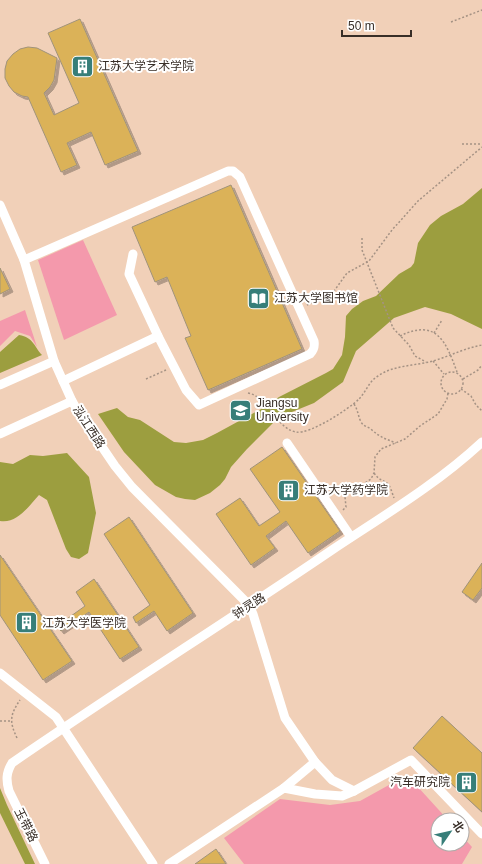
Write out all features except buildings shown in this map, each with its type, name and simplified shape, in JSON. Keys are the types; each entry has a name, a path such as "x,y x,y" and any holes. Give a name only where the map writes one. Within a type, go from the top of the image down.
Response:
{"lane":[{"path":"24,260 233,171 240,177 300,309 314,341 315,346 313,351 310,354 199,405 186,390 158,336 129,274 134,254"},
{"name":"泓江西路","path":"0,205 24,260 54,361 72,401 100,446 132,487 249,605"},
{"path":"63,381 158,336"},
{"path":"0,385 54,361"},
{"path":"0,434 72,401"},
{"name":"钟灵路","path":"12,763 442,475 482,442"},
{"path":"287,443 351,537"},
{"path":"249,605 285,718 315,762 332,780 354,791"},
{"path":"0,673 56,717 153,864"},
{"path":"284,788 315,794 342,796 411,760 482,834"},
{"path":"169,864 284,788 315,762"},
{"name":"玉带路","path":"12,763 8,770 6,781 9,791 45,864"}],"path":[{"path":"451,22 482,10"},
{"path":"462,144 482,144"},
{"path":"300,309 315,301 323,301 329,298 348,273 367,264 392,230 413,207 482,147"},
{"path":"362,238 362,250 391,325 409,345 415,356 426,362"},
{"path":"434,333 442,320"},
{"path":"400,336 416,330 423,330 434,333 445,342 457,372 463,379 461,389 457,393 448,393 442,388 441,380 444,374 449,372 457,372"},
{"path":"238,387 242,392 257,396 264,401 281,422 290,430 299,433 326,422 354,404 374,378 379,375 392,369 433,361 482,345"},
{"path":"433,361 444,374"},
{"path":"463,379 478,370 482,365"},
{"path":"146,379 174,367"},
{"path":"461,389 471,396 476,405 482,410"},
{"path":"336,515 346,507 345,497 348,493 369,481 374,473 374,462 378,452 384,447 410,436 420,426 438,414 447,399 448,393"},
{"path":"354,404 357,408 359,418 365,427 371,429 376,435 396,443"},
{"path":"374,473 378,479 388,485 394,498"},
{"path":"17,738 11,721 14,709 20,700"},
{"path":"0,721 11,721"}],"shaded area":[{"name":"Jiangsu University","path":"0,0 482,0 482,864 0,864"},
{"path":"482,188 482,329 451,314 425,307 394,318 356,351 343,382 314,403 282,416 275,421 231,467 220,485 210,493 195,500 185,499 176,497 155,485 124,452 98,414 117,408 128,417 140,420 174,442 186,443 203,440 263,408 279,397 333,369 342,355 346,316 352,309 363,301 376,296 399,274 411,267 414,263 418,243 430,225 441,216 463,204"},
{"path":"83,240 117,315 64,340 38,260"},
{"path":"25,310 37,347 30,336 15,331 0,346 0,321"},
{"path":"19,335 28,338 33,342 42,355 0,373 0,352"},
{"path":"67,453 89,477 96,513 88,553 79,559 71,557 66,549 47,500 39,495 27,509 17,517 12,520 0,521 0,462 13,464 30,455 43,456"},
{"path":"407,775 441,812 430,812 430,852 469,852 462,864 244,864 224,838 280,799 330,805 360,801"},
{"path":"0,788 35,864 25,864 0,813"}],"place":[{"name":"江苏大学艺术学院","path":"82,66"},
{"name":"江苏大学图书馆","path":"258,298"},
{"name":"Jiangsu University","path":"241,410"},
{"name":"江苏大学药学院","path":"288,490"},
{"name":"江苏大学医学院","path":"26,623"},
{"name":"汽车研究院","path":"466,782"}]}
